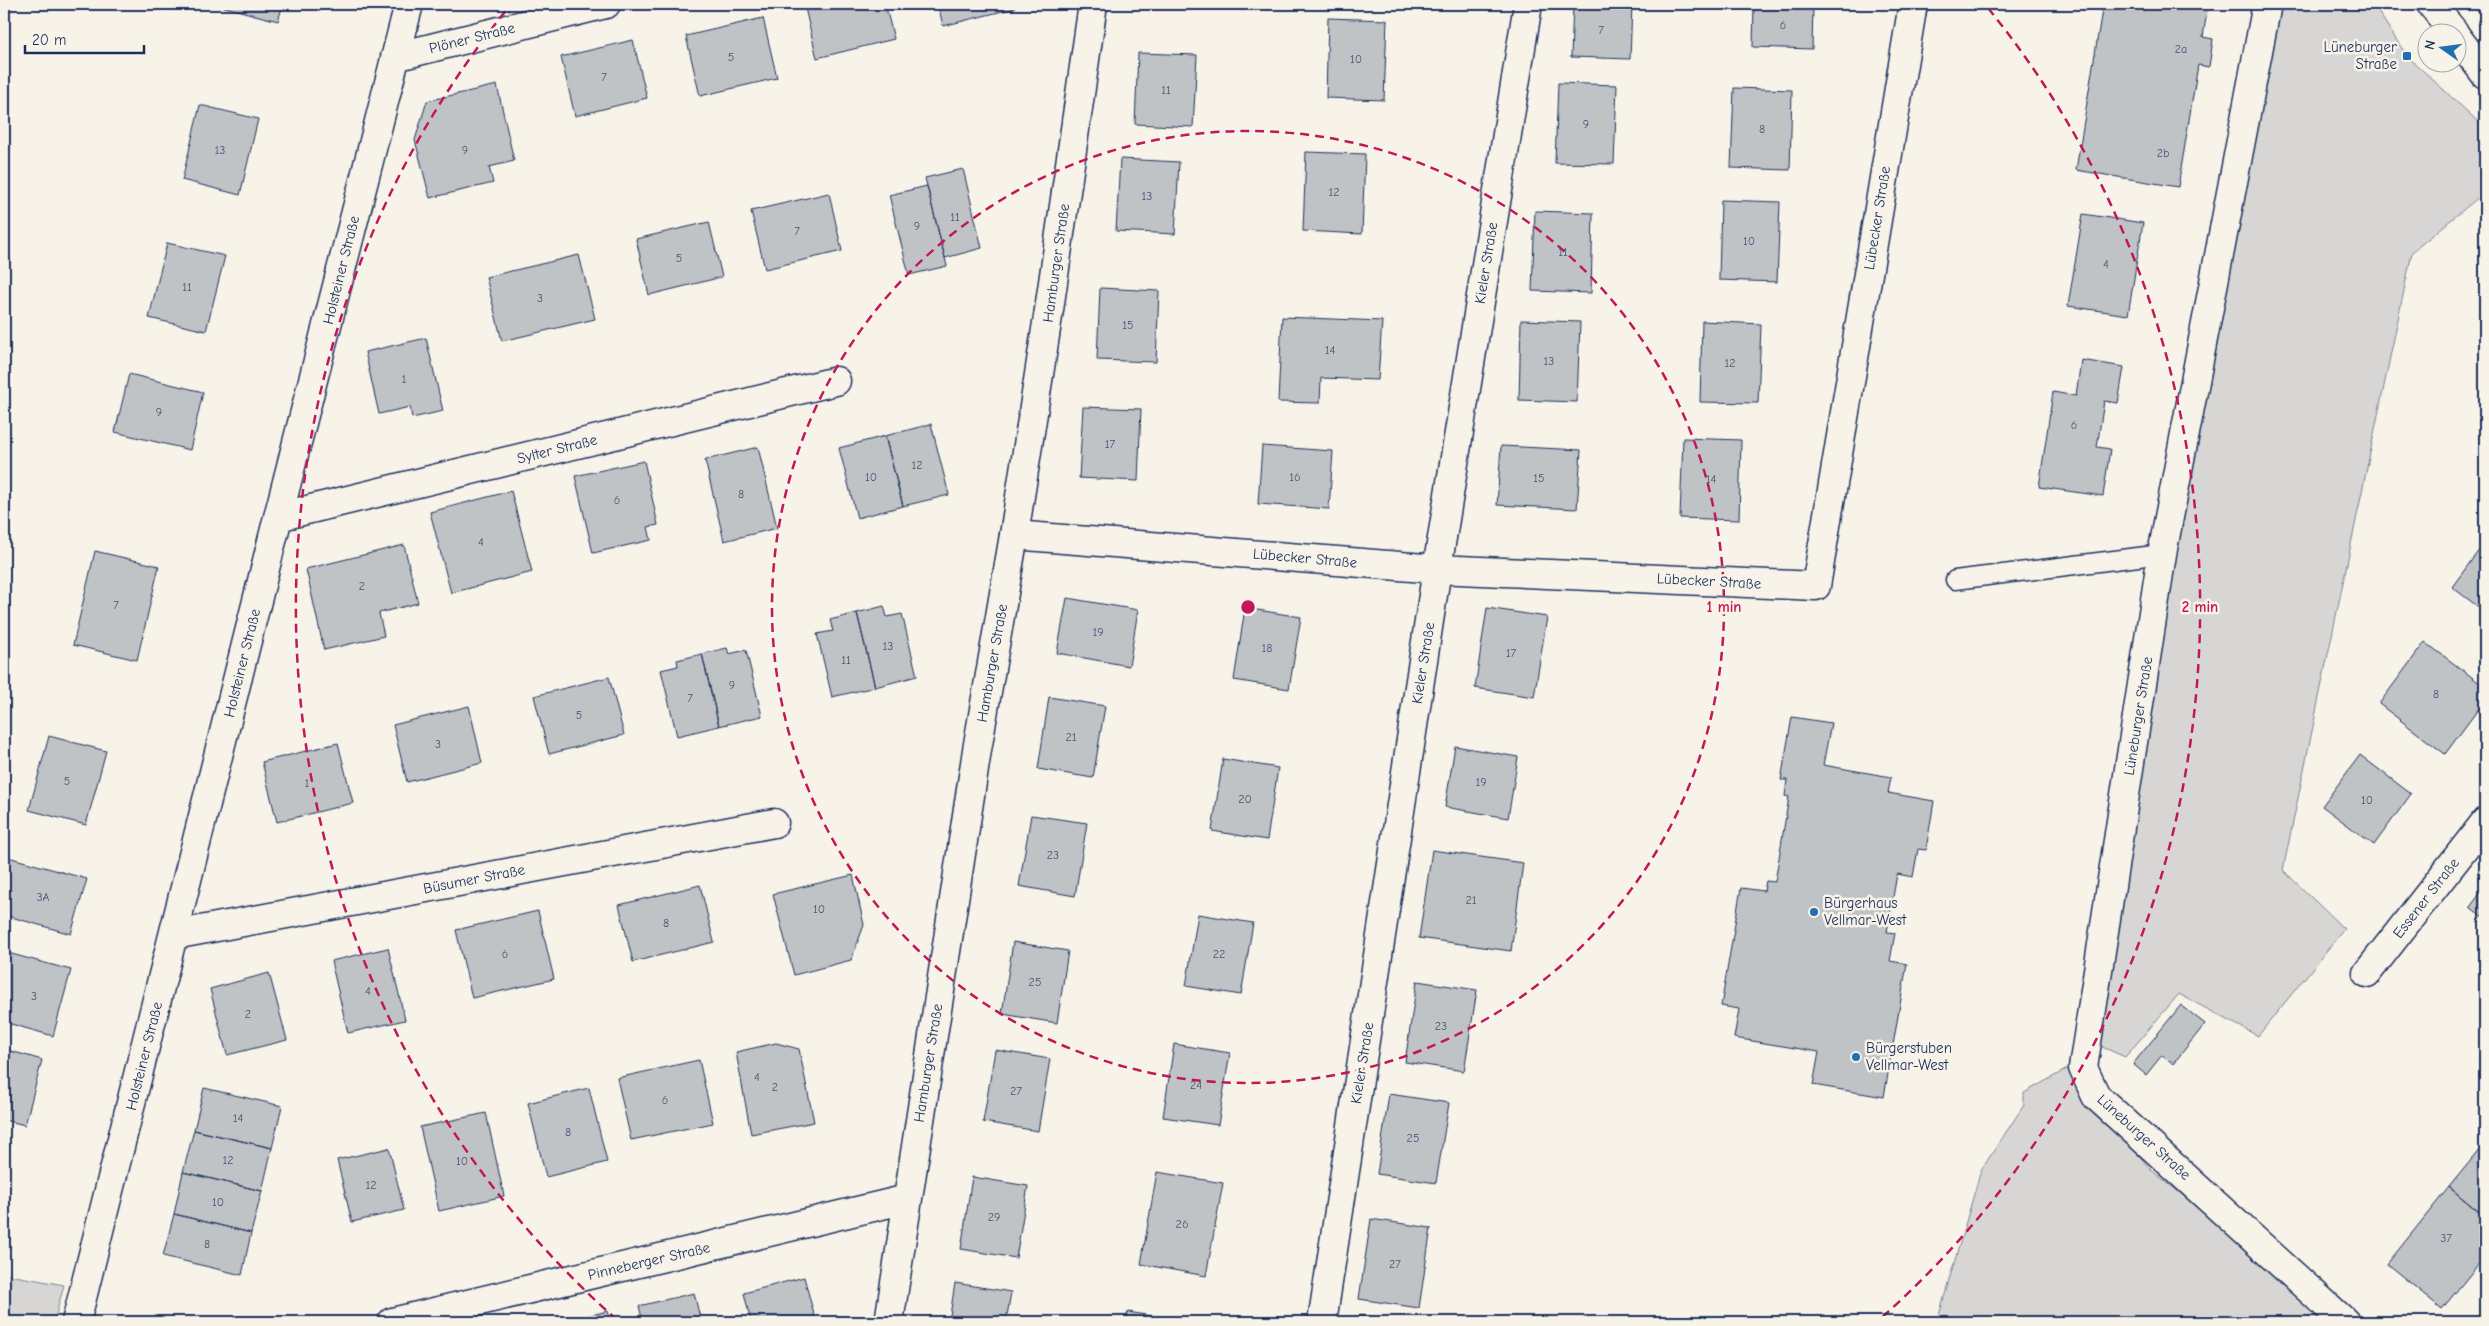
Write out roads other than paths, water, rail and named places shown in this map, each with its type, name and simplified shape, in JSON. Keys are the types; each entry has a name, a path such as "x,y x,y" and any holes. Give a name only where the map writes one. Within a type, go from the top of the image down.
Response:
{"street":[{"name":"Holsteiner Straße","path":"76,1322 278,517 410,4"},
{"name":"Plöner Straße","path":"395,57 606,4"},
{"name":"Hamburger Straße","path":"889,1322 977,750 1014,535 1094,4"},
{"name":"Kieler Straße","path":"1322,1322 1437,569 1528,4"},
{"name":"Lübecker Straße","path":"1014,535 1437,569 1816,586 1913,4"},
{"name":"Lüneburger Straße","path":"2267,4 2162,554 2083,1068 2096,1096 2345,1322"},
{"path":"2431,4 2445,22"},
{"path":"2466,49 2485,74"},
{"name":"Sylter Straße","path":"278,517 836,380"},
{"name":"Essener Straße","path":"2367,973 2485,822"},
{"name":"Büsumer Straße","path":"174,935 774,823"},
{"name":"Pinneberger Straße","path":"392,1322 907,1198"}],"lane":[{"path":"1955,580 2162,554"}],"place":[{"name":"Lüneburger Straße","path":"2407,56"},
{"name":"Bürgerhaus Vellmar-West","path":"1814,912"},
{"name":"Bürgerstuben Vellmar-West","path":"1856,1057"}]}
